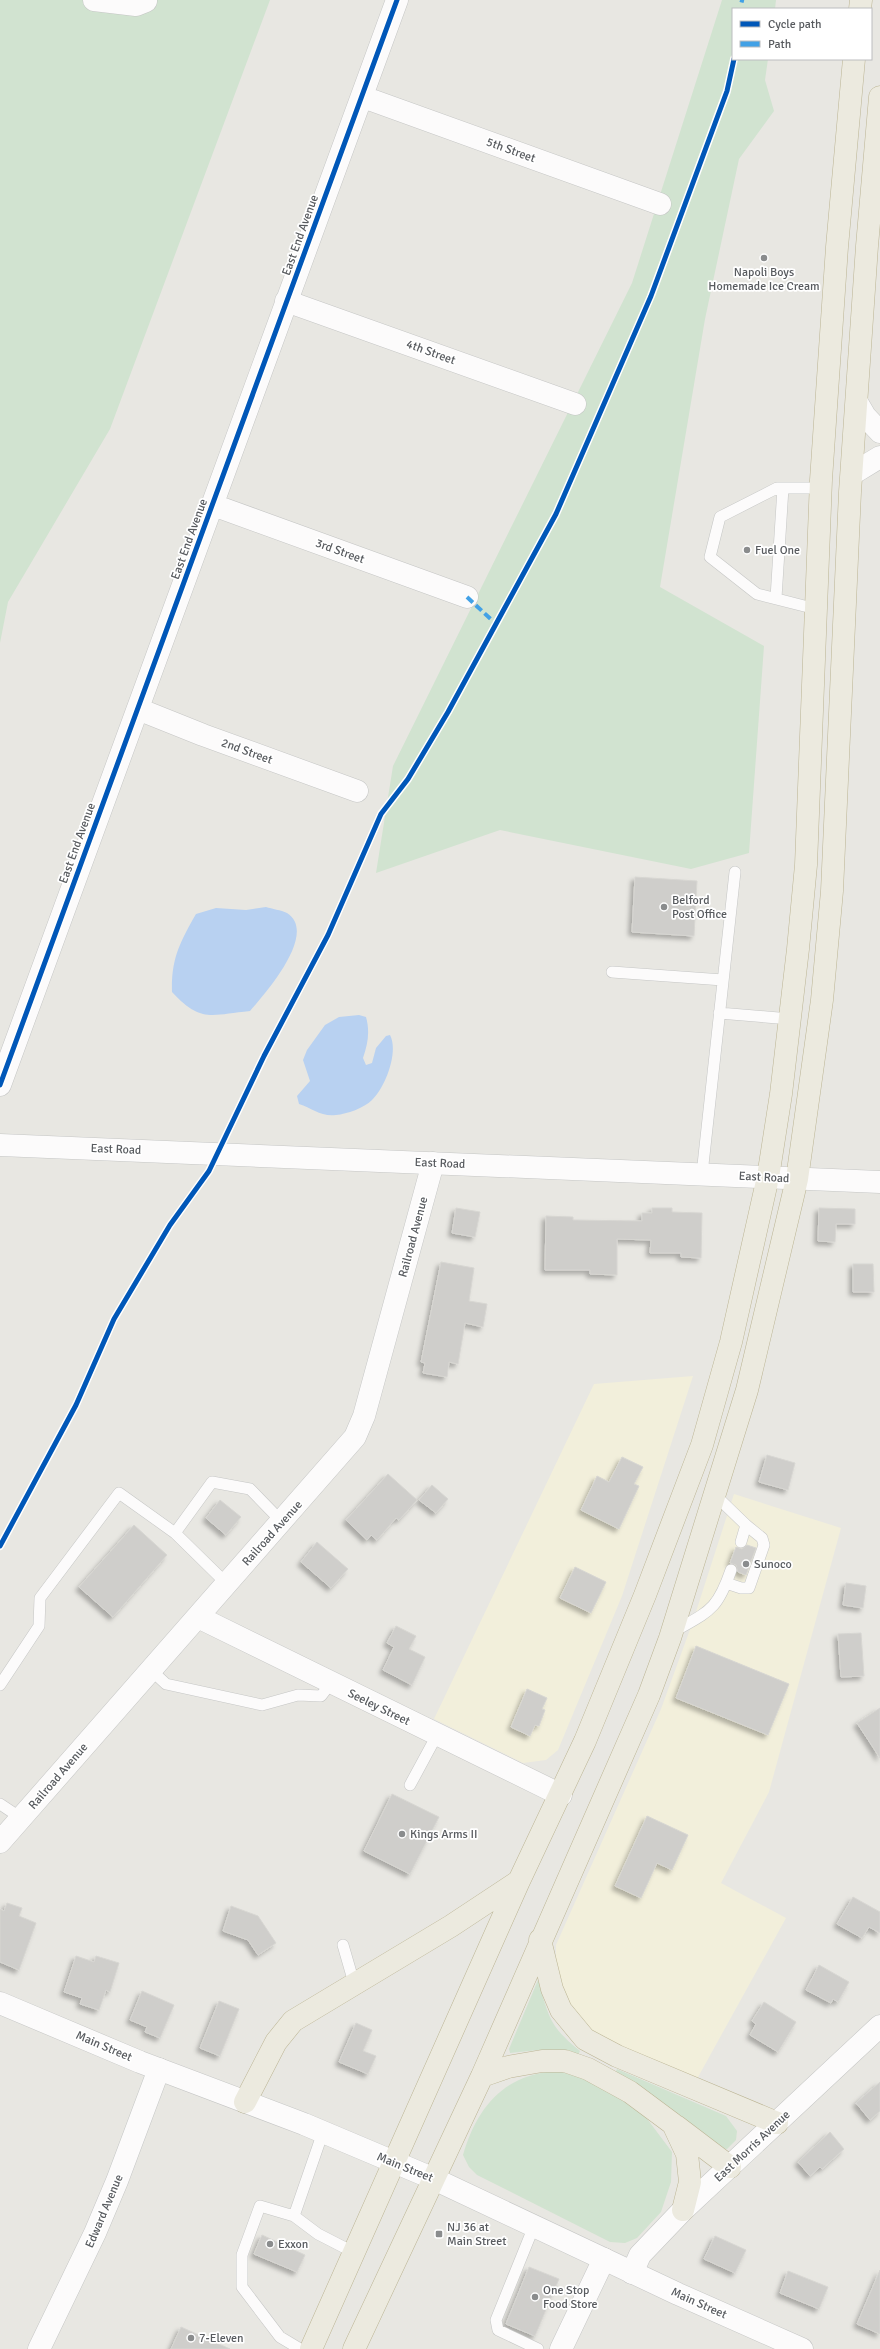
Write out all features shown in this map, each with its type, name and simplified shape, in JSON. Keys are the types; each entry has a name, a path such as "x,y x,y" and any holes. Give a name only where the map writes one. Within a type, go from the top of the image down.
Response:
{"highway":[{"path":"310,2349 355,2253 519,1881 561,1795 645,1595 702,1445 731,1342 768,1176 790,1019 806,864 821,488 837,247 854,60"},
{"path":"354,2349 432,2178 482,2076 540,1940 649,1694 672,1632 746,1390 798,1178 822,1000 832,891 852,474 858,404 867,246 880,97"},
{"path":"245,2102 276,2042 293,2021 451,1926 519,1881"},
{"path":"540,1940 552,1989 561,2010 584,2039 617,2056 777,2123"},
{"path":"482,2076 508,2067 542,2061 565,2061 588,2069 630,2092 730,2167"},
{"path":"673,2124 687,2154 690,2182 683,2210"}],"street":[{"path":"94,0 136,5 146,1"},
{"name":"East End Avenue","path":"0,1085 397,0"},
{"name":"5th Street","path":"362,97 660,204"},
{"name":"4th Street","path":"286,301 576,404"},
{"path":"858,404 865,416 880,432"},
{"path":"852,474 880,457"},
{"name":"3rd Street","path":"213,505 467,597"},
{"name":"2nd Street","path":"138,709 357,790"},
{"name":"East Road","path":"0,1145 768,1176 880,1182"},
{"name":"Railroad Avenue","path":"0,1842 355,1437 364,1416 433,1163"},
{"name":"Seeley Street","path":"198,1617 561,1795"},
{"name":"Main Street","path":"0,2003 159,2069 322,2132 393,2164 432,2178 632,2273 802,2349"},
{"name":"East Morris Avenue","path":"632,2273 640,2254 683,2210 880,2026"},
{"name":"Edward Avenue","path":"39,2349 95,2233 117,2181 159,2069"},
{"path":"561,2349 604,2259"}],"lane":[{"path":"816,608 758,594 710,557 720,517 777,488 821,488"},
{"path":"776,598 783,488"},
{"path":"702,1174 735,872"},
{"path":"612,972 723,980"},
{"path":"719,1013 790,1019"},
{"path":"175,1533 212,1482 250,1489 282,1522"},
{"path":"0,1685 39,1626 40,1598 119,1493 175,1533 227,1584"},
{"path":"715,1495 746,1525 762,1538 764,1545 749,1588 741,1588 726,1583"},
{"path":"740,1542 746,1525"},
{"path":"672,1632 708,1612 720,1599 731,1570"},
{"path":"151,1670 166,1684 262,1705 298,1695 321,1696 331,1683"},
{"path":"410,1785 437,1735"},
{"path":"0,1804 21,1818"},
{"path":"343,1945 354,1983"},
{"path":"294,2216 322,2132"},
{"path":"300,2349 280,2336 265,2319 242,2287 242,2255 260,2206 294,2216 318,2234 355,2253"},
{"path":"534,2226 496,2320 498,2330 538,2349"}],"shaded area":[{"path":"693,1376 622,1596 558,1750 546,1760 523,1763 434,1719 594,1384"},
{"path":"734,1494 841,1528 769,1792 721,1883 786,1918 697,2079 618,2048 588,2030 567,2007 556,1975 556,1945 661,1709 692,1624"}],"green space":[{"path":"0,0 270,0 110,429 8,602 0,643"},
{"path":"722,0 776,0 775,8 732,8 732,60 768,60 765,80 774,111 739,159 705,319 660,587 764,646 749,853 691,869 500,830 376,873 393,766 632,283"},
{"path":"538,1980 552,2020 562,2035 580,2051 578,2055 561,2051 538,2050 510,2053 509,2049"},
{"path":"617,2069 726,2116 737,2131 736,2140 727,2149 717,2148 615,2074"},
{"path":"557,2071 594,2080 645,2116 672,2152 671,2182 661,2212 637,2238 625,2243 610,2242 477,2175 469,2167 463,2155 476,2122 495,2096 508,2086 522,2079 538,2074"}],"water":[{"path":"266,907 287,913 295,922 297,934 293,949 286,964 250,1011 207,1015 191,1009 182,1002 172,992 173,970 181,942 196,914 216,908 246,910"},
{"path":"359,1015 366,1017 368,1027 368,1038 363,1058 366,1065 372,1063 376,1048 386,1036 390,1035 393,1051 392,1060 382,1087 369,1103 350,1112 336,1115 326,1115 299,1104 297,1096 310,1081 303,1060 307,1050 325,1025 339,1017"}],"building":[{"name":"Belford Post Office","path":"635,877 697,881 694,936 632,932"},
{"path":"456,1208 480,1212 475,1237 452,1233"},
{"path":"652,1208 672,1208 672,1212 702,1213 701,1258 681,1257 681,1253 650,1253 651,1240 617,1239 617,1275 590,1274 590,1270 545,1270 546,1216 573,1217 573,1220 642,1221 642,1213 652,1213"},
{"path":"819,1208 855,1209 855,1224 836,1224 835,1242 818,1241"},
{"path":"441,1262 474,1268 469,1301 487,1304 483,1327 465,1323 458,1364 449,1362 447,1377 423,1373 425,1363 421,1362"},
{"path":"853,1264 873,1264 874,1292 853,1292"},
{"path":"767,1455 795,1463 788,1490 759,1482"},
{"path":"622,1457 643,1467 634,1484 639,1486 619,1529 581,1510 597,1476 609,1482"},
{"path":"388,1474 417,1500 399,1520 396,1518 377,1540 371,1535 367,1540 346,1520"},
{"path":"432,1485 448,1499 436,1513 419,1500"},
{"path":"220,1500 241,1517 226,1535 206,1518"},
{"path":"134,1525 167,1555 113,1617 79,1587"},
{"path":"317,1542 348,1569 331,1588 301,1562"},
{"path":"747,1545 756,1548 746,1575 738,1572 736,1565 730,1563 736,1547 742,1549"},
{"path":"575,1567 606,1582 591,1613 560,1598"},
{"path":"846,1583 866,1586 863,1608 843,1605"},
{"path":"396,1626 416,1636 409,1649 425,1657 412,1685 383,1670 394,1647 387,1643"},
{"path":"861,1633 864,1676 841,1677 838,1634"},
{"path":"696,1646 789,1684 768,1735 676,1698"},
{"path":"527,1689 547,1698 542,1709 545,1710 539,1726 535,1725 530,1736 511,1727"},
{"path":"880,1708 880,1758 857,1723"},
{"path":"392,1794 439,1817 410,1874 364,1851"},
{"path":"647,1816 688,1835 672,1870 657,1863 641,1898 615,1886"},
{"path":"853,1897 880,1912 880,1933 869,1927 862,1938 837,1924"},
{"path":"7,1903 22,1908 19,1916 36,1923 19,1970 0,1962 0,1909 4,1911"},
{"path":"231,1906 258,1916 276,1943 258,1955 248,1940 223,1931"},
{"path":"76,1956 94,1962 96,1956 119,1963 110,1992 106,1990 99,2010 80,2004 82,1998 64,1992"},
{"path":"819,1965 849,1982 838,2002 833,1999 831,2003 806,1990"},
{"path":"142,1991 174,2005 160,2038 145,2032 147,2027 130,2020"},
{"path":"219,2001 239,2009 220,2056 200,2048"},
{"path":"764,2002 796,2022 778,2052 750,2035 756,2024 752,2021"},
{"path":"356,2023 372,2030 363,2051 376,2056 368,2074 339,2062"},
{"path":"880,2082 880,2111 870,2120 856,2103"},
{"path":"830,2132 844,2149 822,2169 820,2167 810,2176 798,2162"},
{"name":"Exxon","path":"262,2235 305,2255 297,2272 254,2254"},
{"path":"715,2236 746,2250 735,2273 704,2259"},
{"path":"529,2267 559,2279 535,2336 506,2324"},
{"path":"880,2270 880,2334 857,2324"},
{"path":"788,2271 828,2287 819,2309 780,2293"},
{"name":"7-Eleven","path":"181,2327 230,2349 171,2349"}],"marked path":[{"path":"740,0 744,1"},
{"path":"467,597 496,624"}],"cycle path":[{"path":"0,1085 397,0"},
{"path":"0,1546 76,1405 114,1319 170,1225 209,1171 264,1056 328,935 381,814 408,779 448,712 556,514 651,296 727,91 734,60"}],"place":[{"name":"Napoli Boys Homemade Ice Cream","path":"764,258"},
{"name":"Fuel One","path":"747,550"},
{"name":"Belford Post Office","path":"664,907"},
{"name":"Sunoco","path":"746,1564"},
{"name":"Kings Arms II","path":"402,1834"},
{"name":"NJ 36 at Main Street","path":"439,2234"},
{"name":"Exxon","path":"270,2244"},
{"name":"One Stop Food Store","path":"535,2297"},
{"name":"7-Eleven","path":"191,2338"}]}
